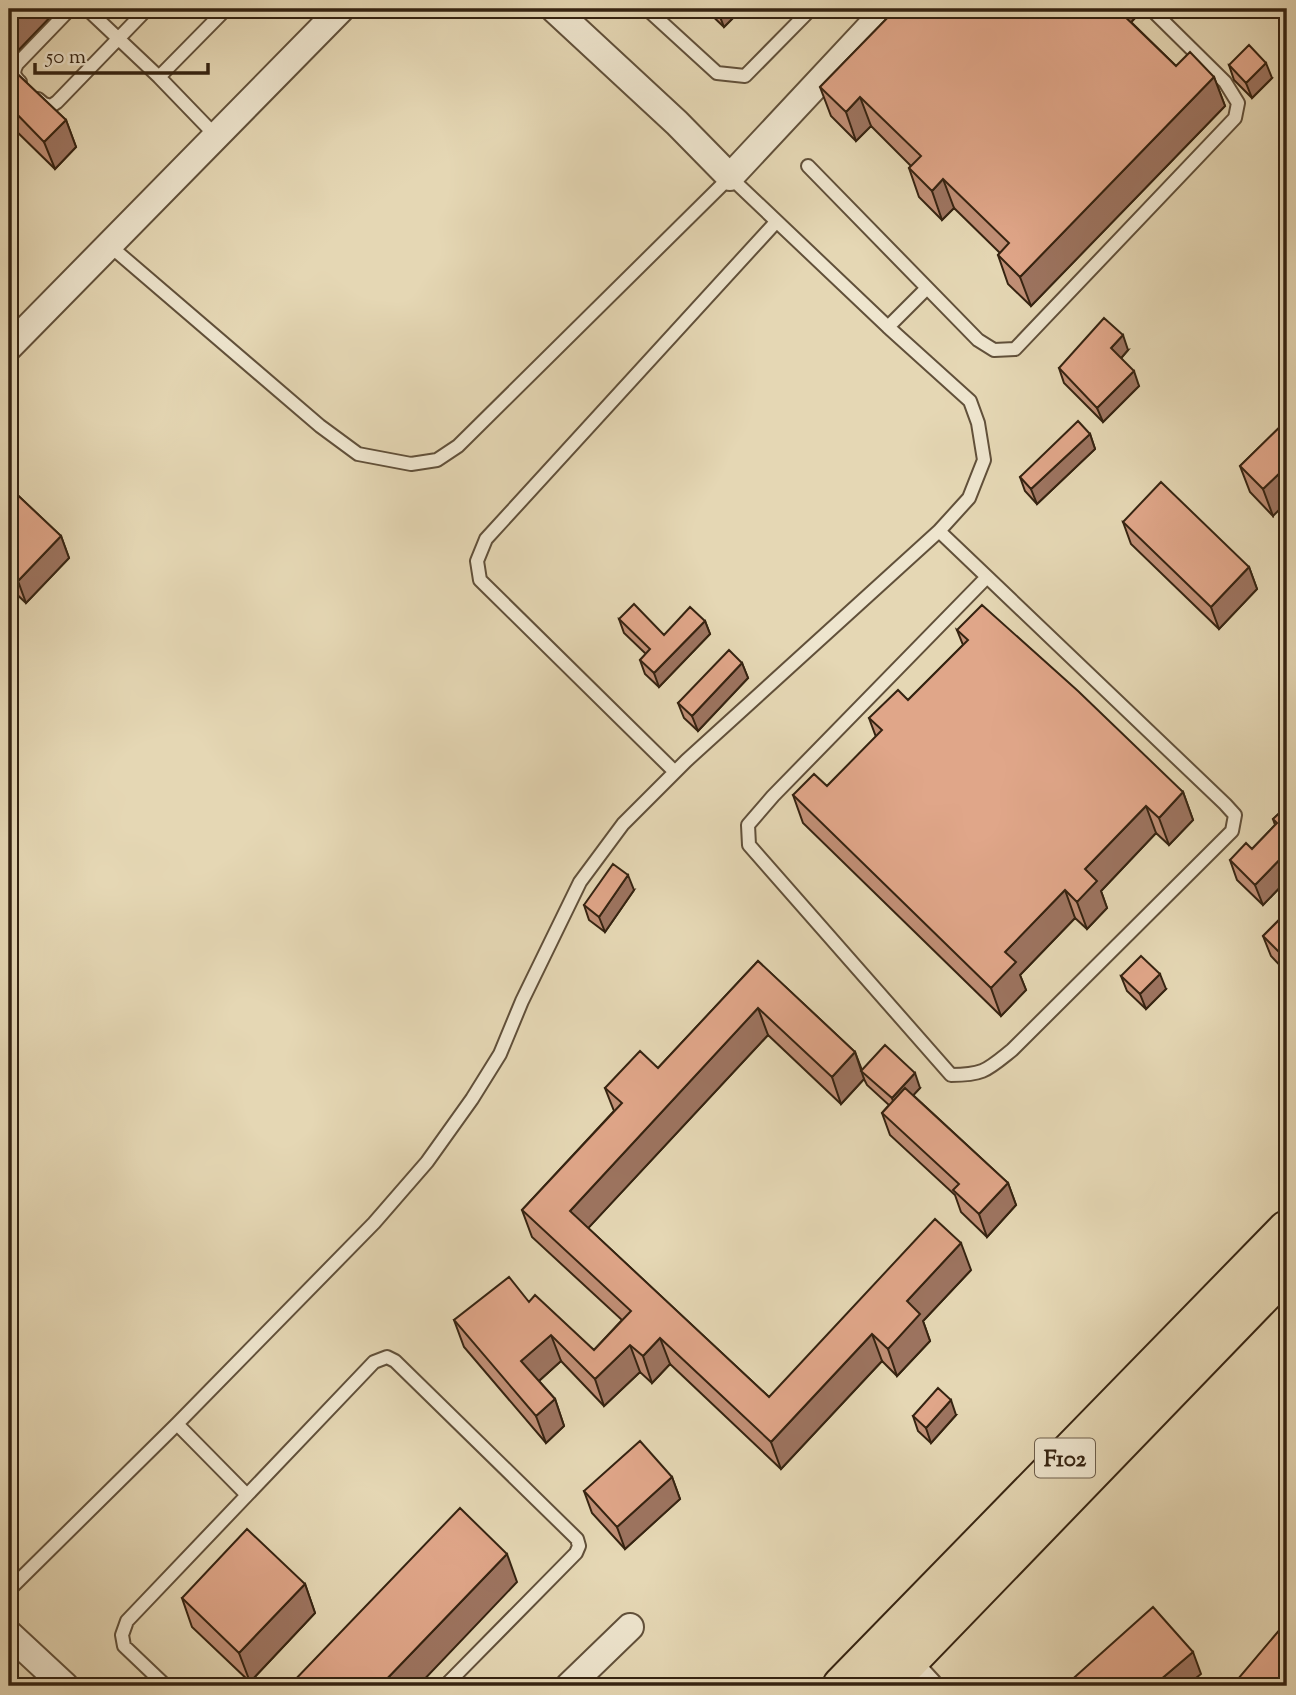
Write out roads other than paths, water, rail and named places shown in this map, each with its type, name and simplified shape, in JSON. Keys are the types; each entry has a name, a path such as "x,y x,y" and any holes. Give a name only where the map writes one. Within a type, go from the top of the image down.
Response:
{"highway":[{"name":"F102","path":"842,1686 1287,1230"},
{"name":"F102","path":"907,1678 1287,1269"}],"street":[{"path":"9,347 341,9"},
{"path":"554,9 677,123 730,177 887,9"},
{"path":"569,1686 630,1627"},
{"path":"9,1634 65,1686"}],"lane":[{"path":"70,9 13,71 14,76 44,104 51,106 147,9"},
{"path":"87,9 216,136"},
{"path":"159,77 226,9"},
{"path":"646,9 717,73 746,76 811,9"},
{"path":"808,166 978,340 994,350 1015,349 1235,118 1238,103 1225,82 1151,9"},
{"path":"9,1591 374,1223 427,1162 500,1054 522,1001 580,882 624,824 675,772 939,531 969,498 984,460 978,423 970,401 730,177 458,446 438,460 411,464 358,454 320,426 109,245"},
{"path":"675,772 480,580 477,561 485,539 776,222"},
{"path":"888,327 927,288"},
{"path":"939,531 1236,815 1231,831 1012,1050 989,1068 974,1075 951,1075 749,845 748,825 773,796 987,577"},
{"path":"166,1686 124,1646 122,1635 127,1621 374,1362 387,1357 396,1361 577,1539 579,1546 576,1553 445,1686"},
{"path":"177,1424 247,1495"}]}
